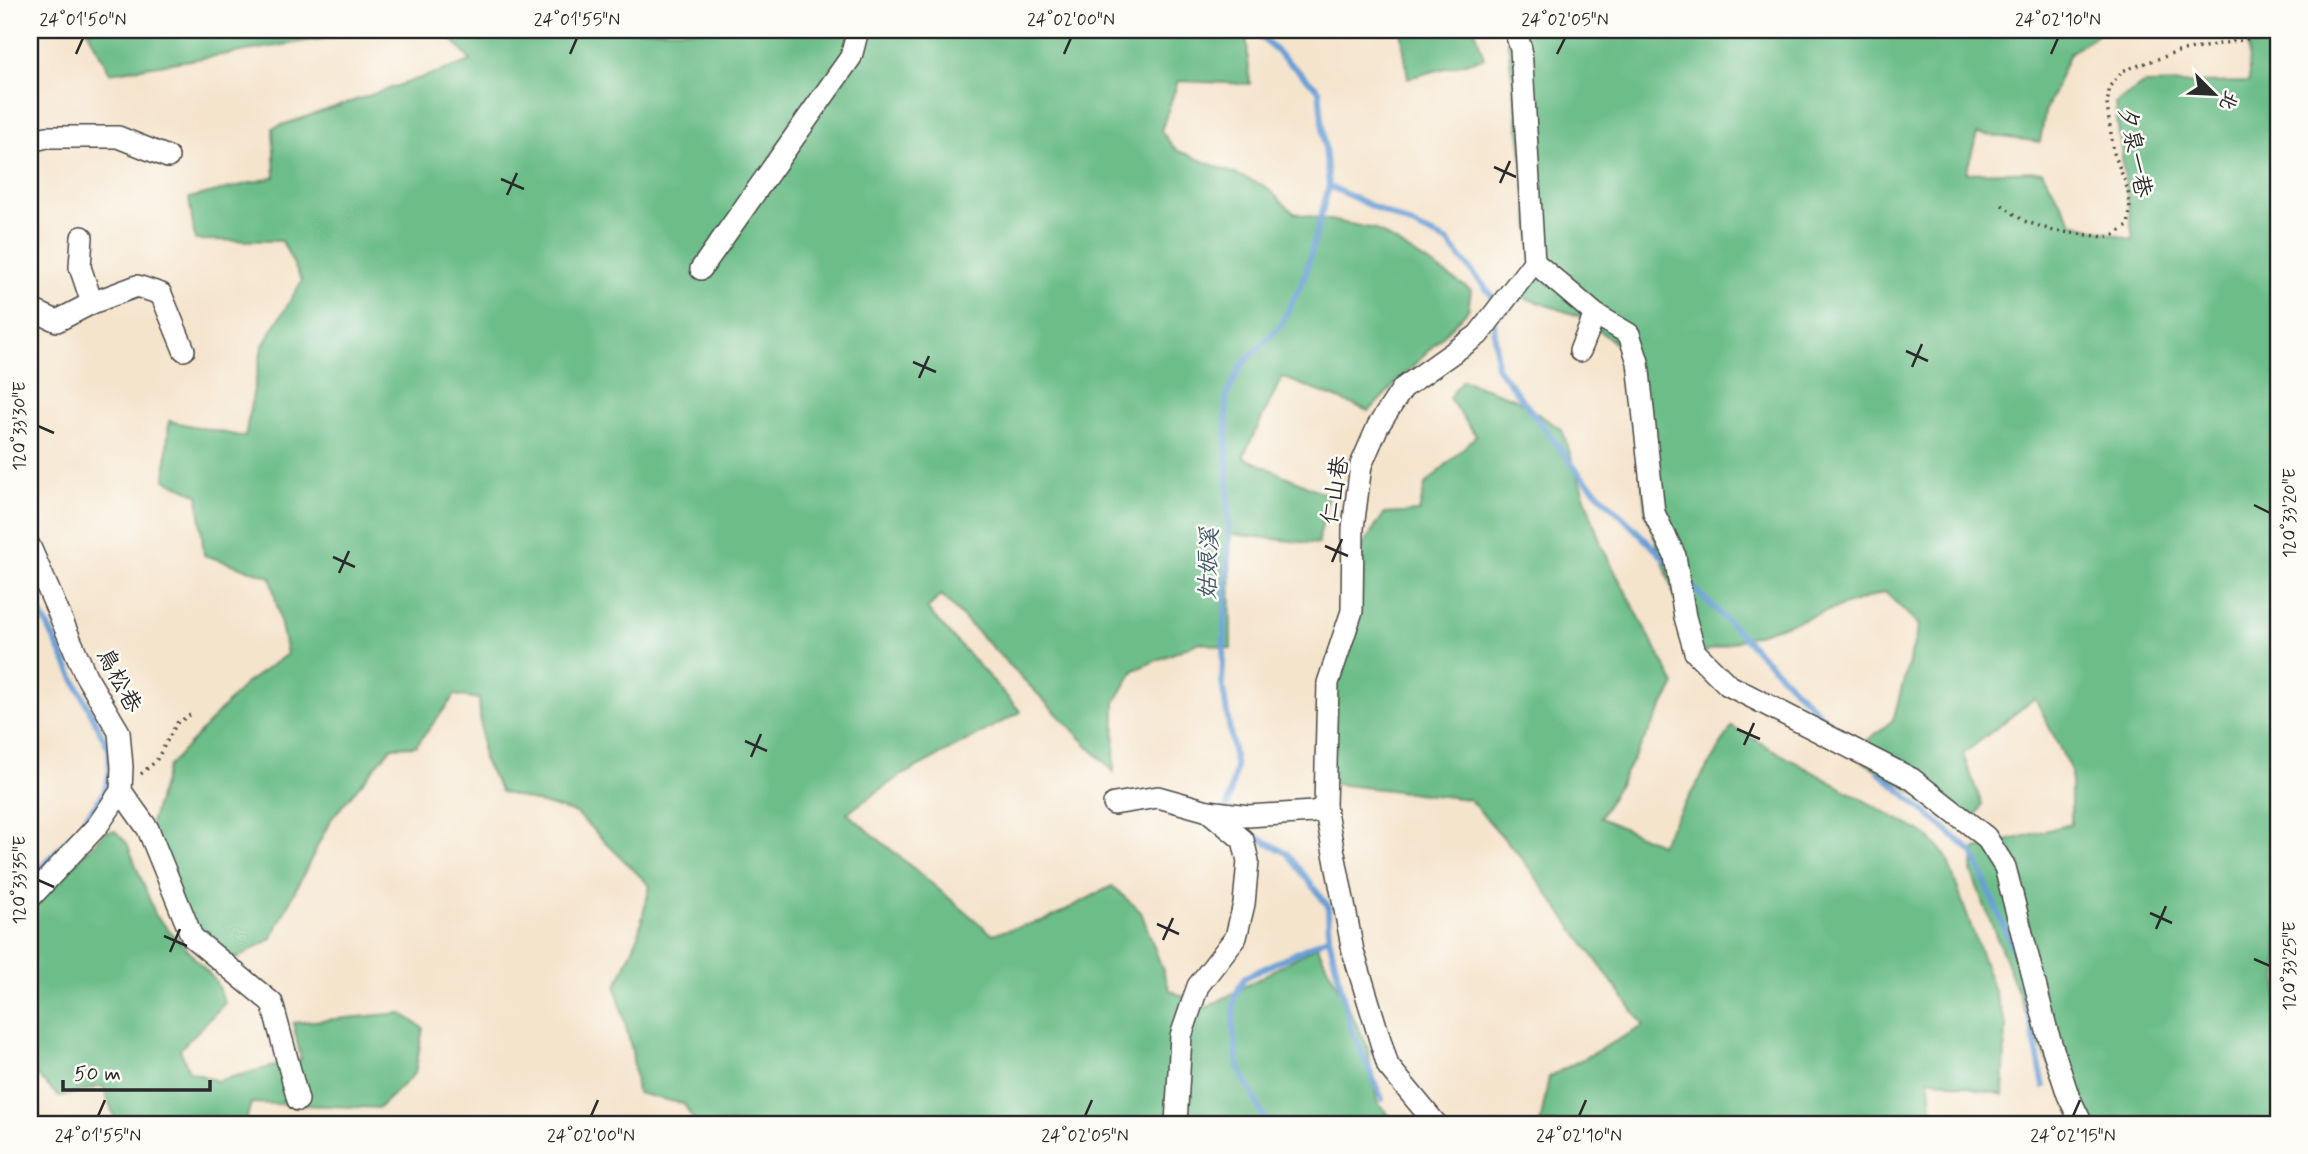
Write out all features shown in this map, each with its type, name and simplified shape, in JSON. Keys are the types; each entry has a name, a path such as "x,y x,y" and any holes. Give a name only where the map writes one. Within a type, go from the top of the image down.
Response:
{"lane":[{"path":"701,269 851,57 858,30"},
{"path":"1515,30 1521,49 1534,262 1595,314 1629,334 1638,362 1654,513 1675,555 1685,617 1695,652 1728,684 1912,779 1986,837 2005,867 2047,1031 2068,1095 2082,1124"},
{"path":"30,141 47,137 118,137 167,157"},
{"path":"82,237 80,267 92,303"},
{"name":"仁山巷","path":"1436,1124 1388,1066 1353,951 1325,807 1328,683 1352,611 1353,528 1361,465 1378,426 1403,388 1478,335 1534,262"},
{"path":"30,309 57,321 92,303 137,286 161,294 184,350"},
{"path":"1580,351 1595,314"},
{"name":"鳥松巷","path":"30,547 86,676 119,732 121,791"},
{"path":"30,898 98,825 121,791 148,829 192,937 272,1003 298,1100"},
{"path":"1114,804 1158,797 1208,811 1248,816 1314,812 1325,807"},
{"path":"1177,1124 1181,1036 1198,986 1237,937 1244,904 1248,861 1243,840 1208,811"}],"path":[{"name":"夕泉一巷","path":"2002,205 2024,221 2054,231 2105,237 2129,226 2129,190 2114,153 2109,121 2107,104 2110,86 2122,71 2178,52 2278,33"},
{"path":"121,791 156,761 177,723 190,715"}],"green space":[{"path":"87,30 348,30 333,37 110,73"},
{"path":"444,30 1246,30 1250,84 1178,81 1161,131 1176,150 1265,186 1294,213 1375,229 1471,290 1468,310 1369,411 1282,377 1243,457 1328,495 1318,544 1230,534 1231,649 1200,642 1134,670 1115,702 1114,772 941,595 927,609 1021,712 900,776 847,813 992,934 1048,919 1112,886 1141,912 1170,990 1206,1008 1317,946 1367,1045 1377,1102 1397,1124 696,1124 684,1104 637,1093 632,1051 616,987 637,939 650,886 576,813 501,792 483,759 479,699 455,695 416,746 392,747 331,819 271,939 235,959 203,943 146,839 168,767 245,684 287,654 271,577 204,555 198,495 165,480 169,421 245,437 262,347 302,281 282,241 195,240 189,198 275,177 273,128 471,61"},
{"path":"1401,30 1475,30 1484,58 1408,78"},
{"path":"1506,30 2105,30 2070,53 2045,112 2040,142 1977,134 1966,173 2042,171 2073,223 2133,240 2115,104 2143,84 2249,82 2248,30 2278,30 2278,1124 2077,1124 2028,1018 1971,871 1976,849 2071,824 2071,771 2035,698 1963,754 1982,805 1970,826 1850,754 1893,720 1919,625 1885,592 1695,655 1646,513 1626,352 1582,317 1522,297 1532,260 1528,199"},
{"path":"1462,380 1514,398 1562,430 1602,547 1675,685 1600,818 1660,844 1732,727 1928,836 1946,856 2006,1025 2003,1095 1929,1078 1934,1124 1540,1124 1549,1077 1644,1026 1521,857 1469,799 1327,783 1325,712 1350,565 1384,514 1419,512 1425,485 1476,436 1449,398"},
{"path":"115,831 127,843 156,916 215,980 225,1003 180,1049 189,1071 217,1081 301,1059 293,1023 401,1013 423,1028 415,1073 379,1108 251,1103 245,1124 117,1124 103,1086 59,1097 30,1068 30,911 105,832"}],"waterway":[{"name":"姑娘溪","path":"1226,810 1236,768 1222,683 1229,536 1226,397 1241,366 1281,325 1304,279 1329,186 1319,90 1253,30"},
{"path":"1329,186 1448,242 1492,296 1493,305"},
{"path":"1494,323 1497,367 1582,477 1670,564"},
{"path":"1685,579 1836,730"},
{"path":"30,591 109,749 110,771 104,793 79,827 30,881"},
{"path":"1879,772 1973,853 2017,958 2044,1086"},
{"name":"姑娘溪","path":"1245,831 1287,853 1328,906 1329,937 1350,1025 1382,1099"},
{"path":"1267,1124 1238,1066 1233,1025 1235,996 1244,978 1329,937"}]}
